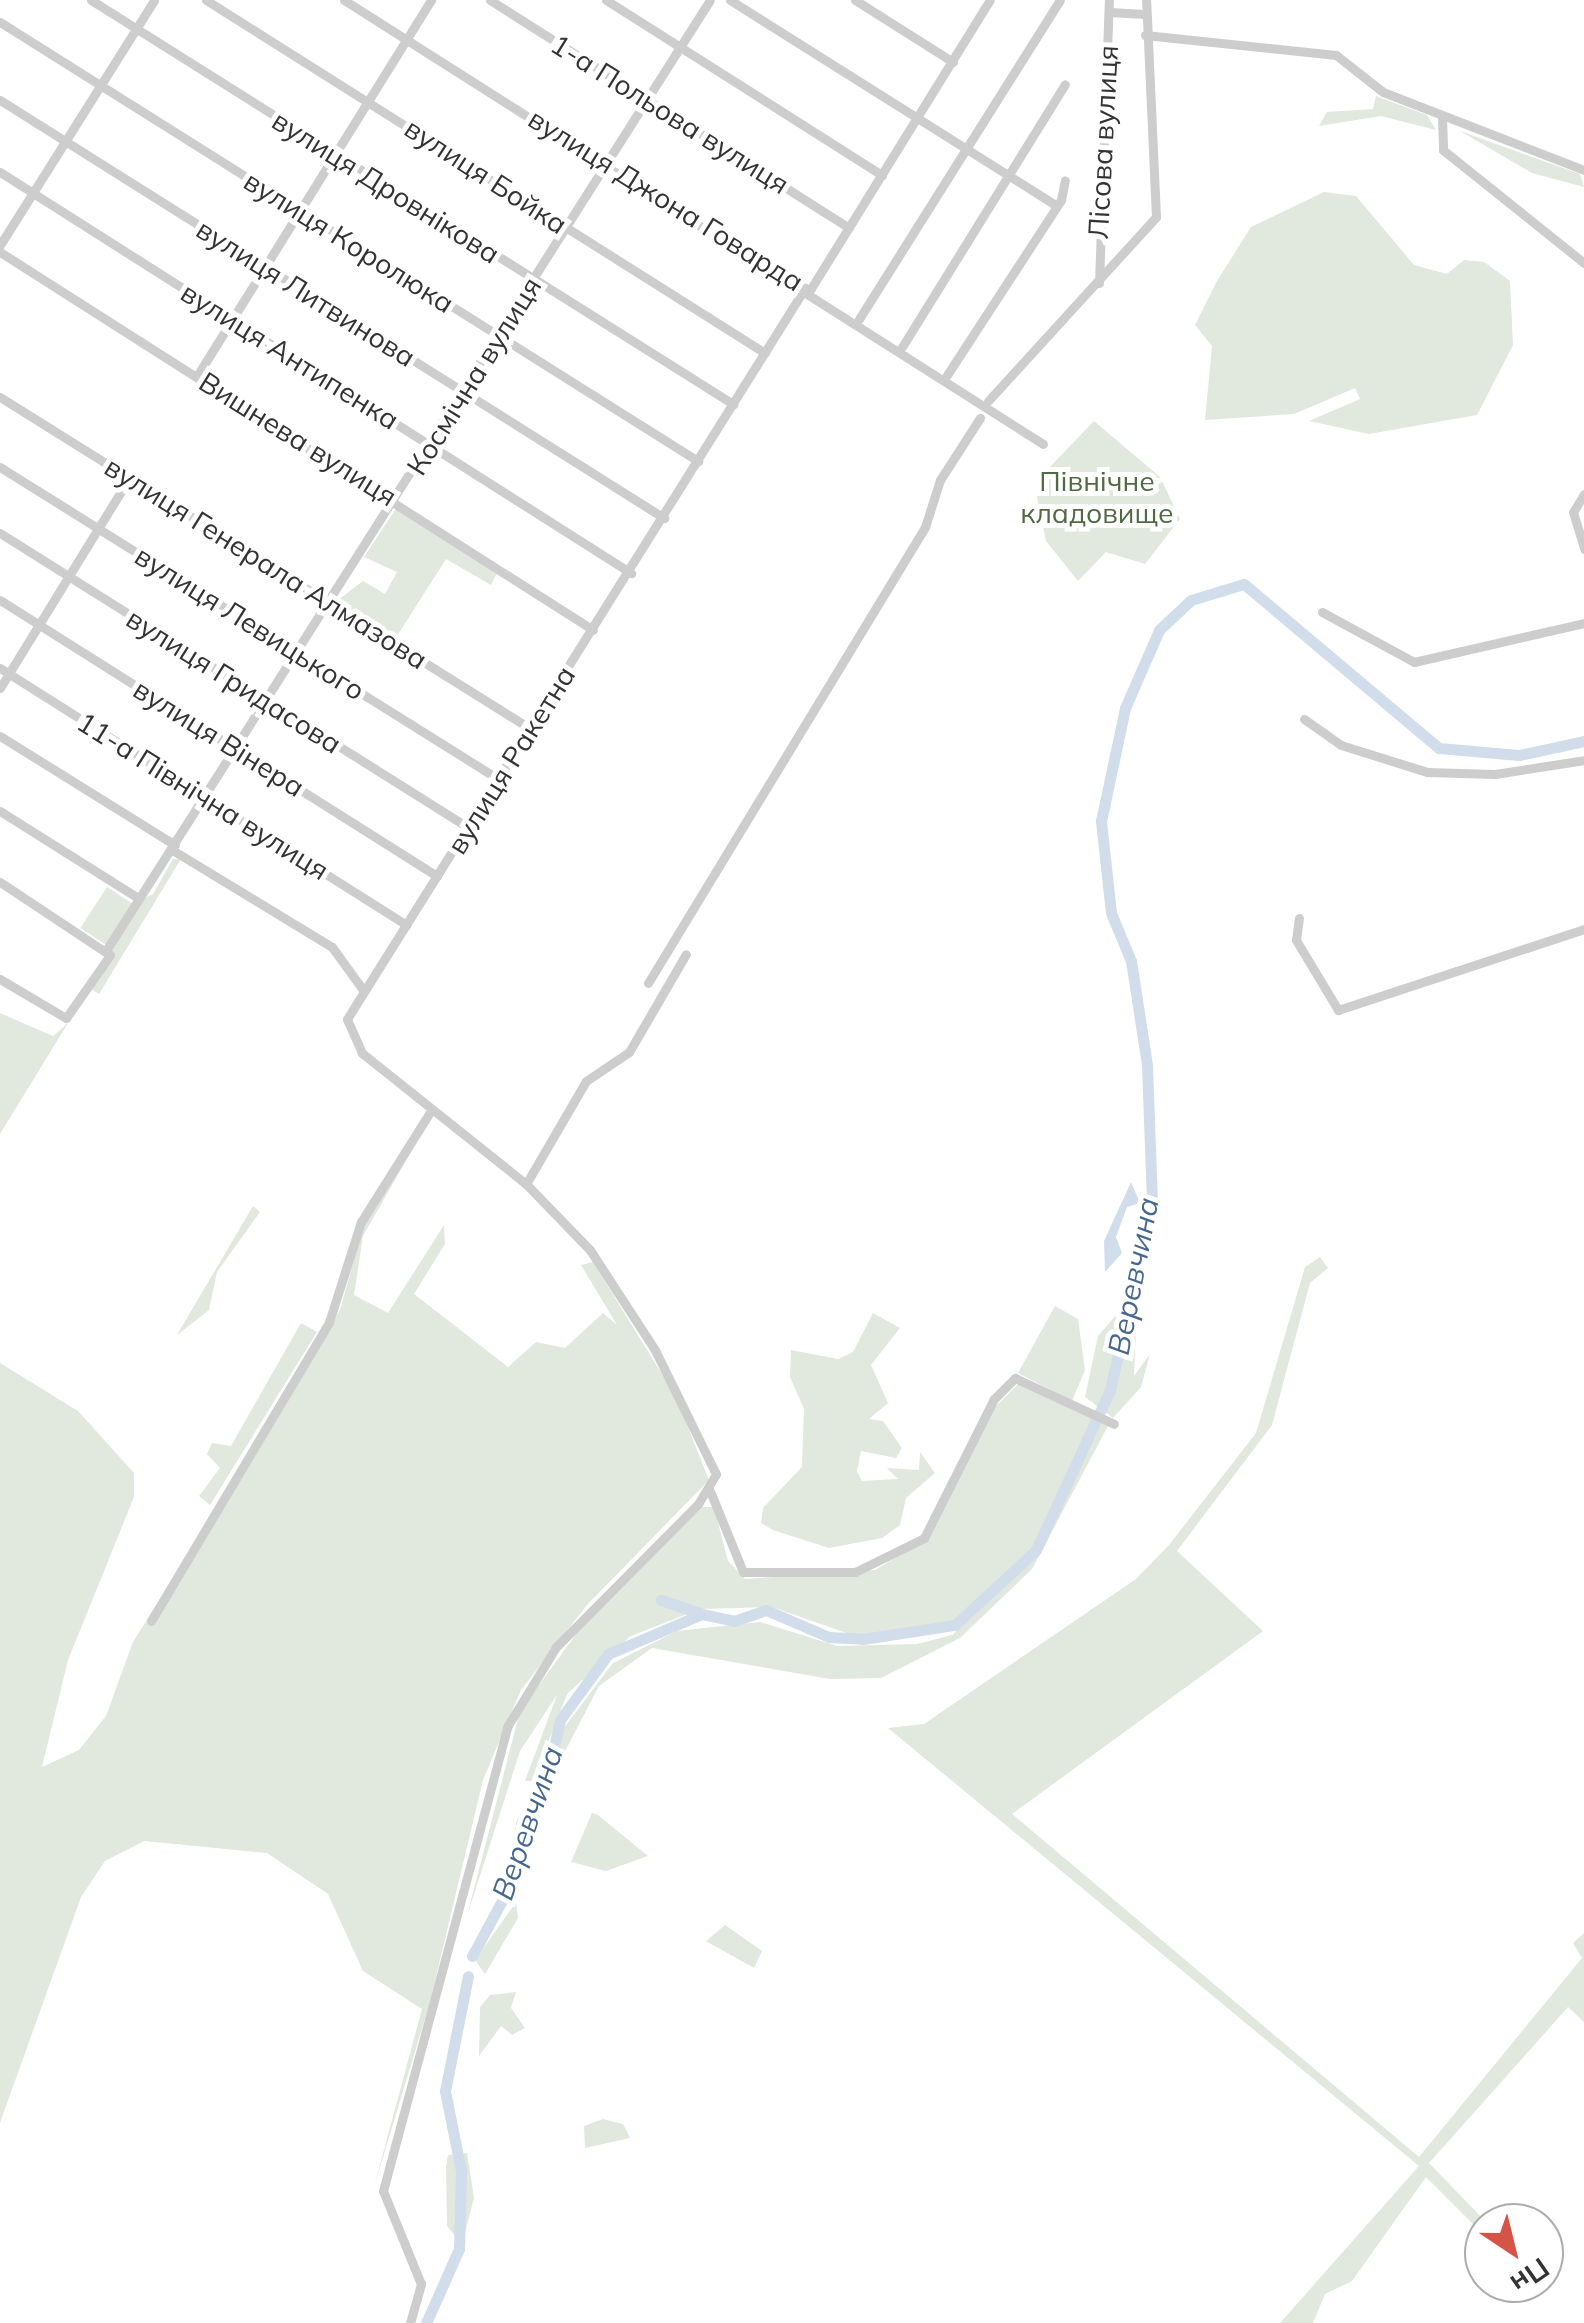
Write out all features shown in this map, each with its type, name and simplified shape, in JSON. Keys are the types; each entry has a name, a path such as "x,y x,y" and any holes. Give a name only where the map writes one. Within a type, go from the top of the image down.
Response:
{"street":[{"name":"вулиця Дровнікова","path":"91,0 734,404"},
{"path":"0,248 154,0"},
{"name":"вулиця Бойка","path":"206,0 766,352"},
{"name":"вулиця Джона Говарда","path":"344,0 859,319 988,401 1043,444"},
{"path":"198,376 431,0"},
{"name":"1-а Польова вулиця","path":"490,0 849,228"},
{"path":"606,0 882,175"},
{"name":"Космічна вулиця","path":"0,978 68,1018 138,898 239,751 297,652 397,502 710,0"},
{"path":"730,0 1054,204"},
{"path":"855,0 953,62"},
{"path":"973,0 988,4"},
{"path":"859,319 1060,0"},
{"name":"Лісова вулиця","path":"1099,282 1109,0"},
{"path":"988,401 1158,214 1146,0"},
{"name":"вулиця Ракетна","path":"988,4 347,1019 350,1038 526,1184 590,1250 636,1318 711,1454 710,1492 743,1572 854,1572 924,1538 994,1399 1015,1378 1109,1421"},
{"path":"1109,12 1145,14"},
{"name":"вулиця Королюка","path":"0,22 698,461"},
{"path":"1145,34 1336,55 1374,88 1442,118 1584,170"},
{"path":"902,347 1065,84"},
{"name":"вулиця Литвинова","path":"0,100 664,518"},
{"path":"1442,118 1443,150 1584,263"},
{"name":"вулиця Антипенка","path":"0,172 630,572"},
{"path":"947,376 1054,204 1064,180"},
{"name":"Вишнева вулиця","path":"0,248 593,630"},
{"name":"вулиця Генерала Алмазова","path":"0,398 532,729"},
{"path":"648,983 925,528 940,480 980,418"},
{"name":"вулиця Левицького","path":"0,467 500,780"},
{"path":"0,688 4,671 40,625 130,478"},
{"path":"1584,494 1572,512 1584,550"},
{"name":"вулиця Гридасова","path":"0,534 469,828"},
{"name":"вулиця Вінера","path":"0,600 437,876"},
{"path":"1322,612 1414,662 1584,623"},
{"name":"11-а Північна вулиця","path":"4,671 406,925"},
{"path":"1304,719 1341,745 1427,772 1495,774 1584,760"},
{"path":"0,736 332,947 362,990"},
{"path":"0,812 138,898"},
{"path":"0,882 108,950"},
{"path":"1300,918 1296,940 1338,1010 1584,928"},
{"path":"526,1184 586,1081 630,1052 686,954"},
{"path":"151,1620 329,1322 361,1222 432,1109"},
{"path":"410,2323 420,2284 383,2190 507,1727 556,1647 710,1492"}],"green space":[{"path":"1376,96 1427,115 1436,130 1381,116 1319,126 1327,112 1373,109"},
{"path":"1460,131 1580,174 1584,187 1532,173"},
{"path":"1324,192 1356,196 1414,265 1447,274 1464,260 1484,262 1510,281 1513,345 1477,415 1369,434 1309,421 1360,399 1355,388 1294,414 1205,420 1212,346 1195,325 1217,281 1251,227"},
{"name":"Північне кладовище","path":"1094,421 1160,477 1180,519 1145,564 1106,552 1078,581 1046,541 1037,497 1047,470"},
{"path":"397,507 497,573 491,585 446,559 397,636 406,648 334,603 363,581 385,594 397,572 364,557"},
{"path":"173,859 181,859 99,994 91,989 137,902 153,894"},
{"path":"107,887 133,904 106,945 80,928"},
{"path":"0,1013 53,1036 68,1023 0,1134"},
{"path":"428,1122 363,1236 354,1295 388,1313 444,1225 445,1244 414,1294 508,1367 536,1342 565,1348 603,1313 617,1325 581,1265 593,1262 676,1397 709,1480 587,1605 521,1690 483,1780 430,2002 374,2187 422,2009 363,1971 328,1894 267,1853 144,1841 105,1861 81,1897 0,2123 0,1363 78,1411 134,1473 134,1497 68,1660 42,1767 79,1750 106,1716 133,1642 340,1310 365,1220"},
{"path":"253,1206 260,1212 217,1272 209,1310 177,1335"},
{"path":"1320,1257 1328,1268 1310,1283 1272,1425 1177,1551 1263,1631 1012,1814 1419,2157 1582,1958 1573,1943 1584,1933 1584,2022 1568,2007 1429,2163 1468,2203 1464,2203 1464,2215 1426,2177 1352,2281 1325,2294 1313,2323 1280,2323 1419,2166 888,1728 924,1724 1136,1579 1169,1545 1256,1433 1305,1267"},
{"path":"1055,1306 1078,1319 1085,1370 1072,1401 1018,1373"},
{"path":"873,1313 900,1328 871,1365 888,1403 869,1419 883,1421 902,1448 896,1458 861,1451 857,1471 862,1481 898,1479 887,1468 919,1470 920,1452 935,1473 906,1498 900,1525 882,1538 829,1548 761,1523 763,1508 802,1467 804,1409 790,1377 791,1350 838,1359 853,1352"},
{"path":"1118,1313 1136,1331 1134,1376 1150,1354 1141,1387 1113,1418 1085,1397 1098,1336"},
{"path":"301,1323 317,1332 210,1505 199,1496 220,1468 207,1454 212,1443 231,1446"},
{"path":"1018,1384 1108,1426 1032,1569 960,1638 881,1678 830,1679 652,1648 599,1686 562,1757 550,1746 613,1663 677,1631 760,1622 837,1646 917,1644 952,1635 999,1592 942,1627 855,1636 772,1607 700,1609 631,1636 567,1694 533,1781 525,1781 557,1695 520,1751 467,1916 520,1711 582,1626 702,1507 714,1507 728,1561 745,1579 875,1570 928,1538 993,1409"},
{"path":"592,1813 648,1856 606,1871 571,1862"},
{"path":"516,1902 518,1918 485,1974 475,1960"},
{"path":"725,1925 762,1951 754,1968 706,1941"},
{"path":"516,1992 511,2008 525,2028 512,2035 501,2026 479,2056 480,2007 490,1995"},
{"path":"603,2119 623,2124 630,2138 585,2148 584,2126"},
{"path":"467,2153 474,2198 462,2244 447,2226 446,2166 448,2155"}],"water":[{"path":"1131,1182 1140,1203 1127,1207 1116,1237 1122,1253 1105,1272 1104,1241"}],"waterway":[{"name":"Веревчина","path":"472,1956 512,1882 521,1824 549,1769 560,1720 608,1654 702,1614 734,1621 766,1610 829,1637 863,1639 955,1625 1036,1550 1110,1390 1152,1202 1147,1065 1131,961 1111,913 1101,821 1125,708 1159,630 1191,600 1244,584 1439,748 1519,755 1584,741"},
{"path":"661,1600 700,1613"},
{"name":"Веревчина","path":"426,2323 459,2249 461,2171 445,2091 468,1976"}]}
